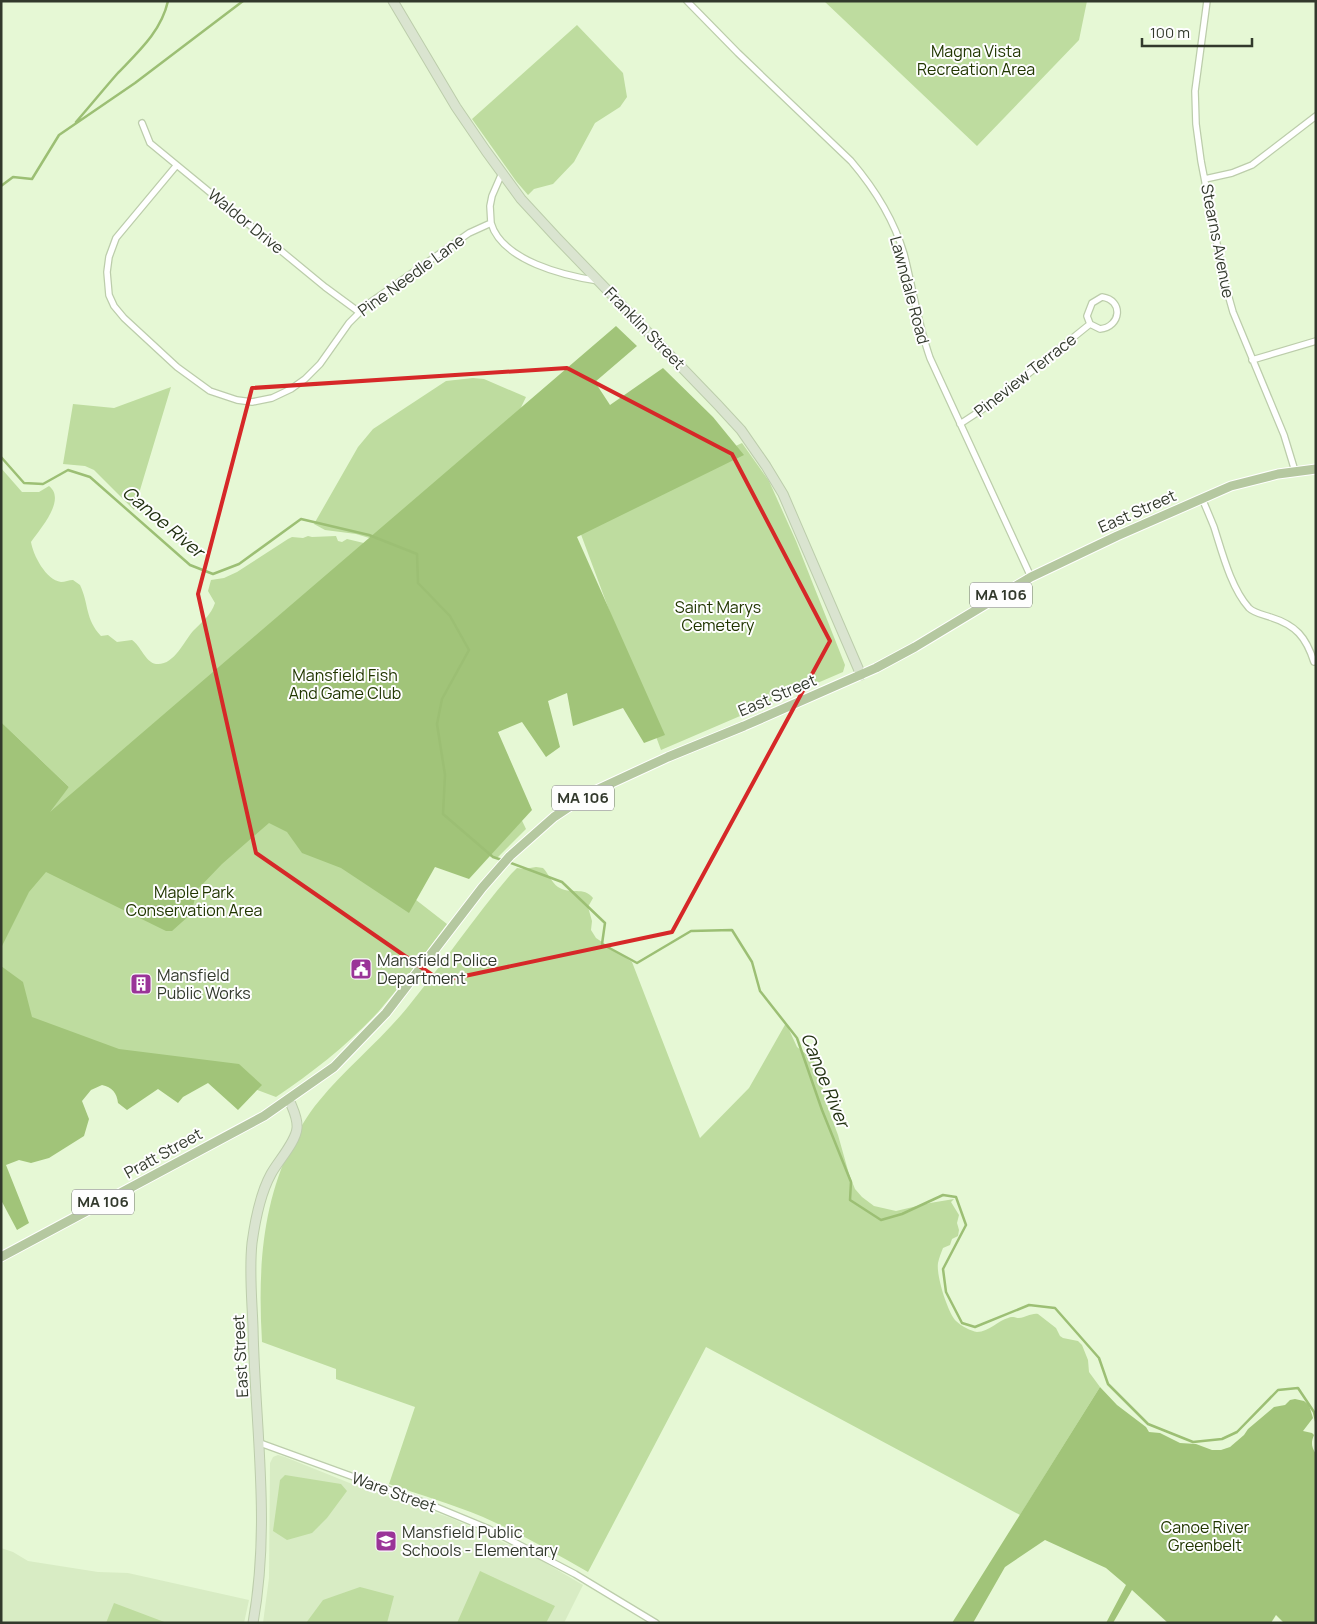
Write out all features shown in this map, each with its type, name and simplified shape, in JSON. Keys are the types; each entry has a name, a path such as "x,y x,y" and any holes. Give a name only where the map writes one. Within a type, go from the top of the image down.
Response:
{"main road":[{"name":"East Street","path":"334,1067 397,1001 453,925 510,856 554,817 605,785 862,675 915,647 1031,577 1202,498 1247,481 1294,471 1316,469"},
{"name":"Pratt Street","path":"1,1257 264,1116 334,1067"}],"street":[{"name":"Franklin Street","path":"393,1 456,107 502,173 538,218 741,430 766,466 789,506 862,675"},
{"name":"Lawndale Road","path":"687,1 738,53 851,161 878,196 903,252 922,334 930,358 1031,577"},
{"name":"Stearns Avenue","path":"1207,1 1197,72 1195,103 1196,124 1205,178 1227,294 1235,320 1284,435 1294,471"},
{"path":"1205,178 1232,173 1252,165 1316,116"},
{"name":"Waldor Drive","path":"142,123 150,143 176,166 325,287 359,312"},
{"name":"Pine Needle Lane","path":"176,166 116,238 109,257 107,272 109,295 114,306 124,318 152,346 177,367 210,391 237,400 252,402 272,398 291,389 305,379 320,364 348,324 359,312 469,233 491,223"},
{"path":"502,173 492,196 490,206 491,223 498,238 518,254 554,271 601,282"},
{"name":"Pineview Terrace","path":"1102,297 1111,300 1118,310 1118,316 1111,326 1100,329 1090,324 1087,316 1092,303 1102,297"},
{"name":"Pineview Terrace","path":"960,424 992,403 1090,324"},
{"path":"1252,360 1316,341"},
{"path":"1202,498 1223,558 1240,594 1250,609 1292,627 1309,647 1314,662"},
{"name":"East Street","path":"253,1623 262,1561 260,1443 253,1346 252,1245 257,1215 270,1176 296,1132 296,1116 288,1099"},
{"name":"Ware Street","path":"260,1443 474,1522 575,1574 656,1623"}],"highlighted area":[{"path":"567,368 732,454 830,641 672,932 441,981 256,853 198,594 252,388"}],"shaded area":[{"name":"Mansfield Public Schools - Elementary","path":"278,1455 352,1484 451,1518 537,1558 583,1585 564,1623 263,1623 269,1578 270,1463 273,1457"},
{"path":"1,1548 13,1552 28,1561 98,1572 128,1573 249,1600 244,1623 1,1623"}],"green space":[{"name":"Magna Vista Recreation Area","path":"824,1 1087,1 1079,40 977,146"},
{"path":"577,25 623,73 627,97 620,107 595,123 574,162 553,184 534,189 528,195 472,119"},
{"name":"Mansfield Fish And Game Club","path":"616,326 637,346 595,382 610,405 663,368 713,417 744,455 577,537 665,735 644,743 623,708 573,726 567,693 548,701 560,747 546,757 522,722 498,732 532,810 469,879 435,867 409,913 341,868 302,853 287,832 269,823 222,864 197,890 191,914 172,931 166,931 46,872 29,892 1,948 1,722 69,787 50,812"},
{"name":"Maple Park Conservation Area","path":"473,378 484,379 526,397 502,447 493,760 526,829 497,858 489,856 357,854 447,924 379,1011 330,1057 276,1097 201,1069 1,1073 1,867 69,787 1,722 1,468 22,492 39,492 49,486 54,492 55,499 50,515 31,542 37,560 45,572 55,580 61,582 73,580 80,585 92,624 101,636 108,635 117,642 132,640 152,663 162,664 178,652 211,611 215,603 208,591 211,580 224,578 237,572 292,537 336,536 338,541 342,542 347,539 368,544 386,543 356,534 325,530 314,524 358,447 373,429 446,381"},
{"path":"171,387 134,510 94,470 85,466 63,464 73,404 114,408"},
{"name":"Saint Marys Cemetery","path":"742,443 769,481 796,541 845,665 843,672 661,750 576,521"},
{"path":"517,868 543,868 558,887 589,894 593,898 588,907 592,921 591,930 596,938 632,962 700,1138 749,1088 786,1023 797,1047 818,1066 826,1103 838,1135 849,1174 855,1189 862,1197 874,1206 896,1211 954,1199 951,1202 959,1215 957,1223 958,1236 952,1239 950,1245 943,1248 938,1261 938,1269 946,1303 956,1321 966,1328 977,1332 986,1330 1009,1317 1021,1318 1038,1314 1056,1328 1060,1336 1078,1341 1082,1345 1088,1360 1089,1372 1100,1387 1020,1515 706,1347 588,1572 536,1543 483,1517 389,1484 415,1407 336,1379 336,1369 262,1342 262,1267 268,1218 273,1193 281,1169 300,1128 329,1089 386,1032 407,1008 512,873"},
{"path":"1,966 23,982 32,1017 119,1049 239,1064 262,1085 238,1110 208,1083 183,1097 178,1103 158,1089 127,1110 118,1103 115,1093 109,1087 102,1085 91,1090 82,1101 89,1119 84,1136 49,1158 31,1163 19,1160 6,1165 29,1223 17,1230 1,1200"},
{"name":"Canoe River Greenbelt","path":"1100,1387 1117,1405 1146,1427 1149,1432 1160,1433 1180,1443 1196,1444 1212,1450 1230,1447 1274,1407 1285,1405 1290,1400 1295,1399 1304,1401 1309,1405 1313,1418 1303,1431 1314,1435 1312,1444 1316,1454 1316,1623 1284,1623 1276,1615 1271,1623 1168,1623 1132,1590 1113,1623 1106,1623 1126,1585 1106,1568 1045,1540 1005,1567 973,1623 952,1623"},
{"path":"285,1475 341,1484 347,1491 327,1518 312,1533 287,1540 273,1531 280,1480"},
{"path":"480,1571 555,1606 546,1623 457,1623"},
{"path":"360,1587 394,1596 387,1623 306,1623 323,1600"},
{"path":"114,1603 167,1623 106,1623"}],"waterway":[{"path":"76,122 148,41 160,22 168,1"},
{"path":"1,186 13,177 32,179 59,135 135,83 243,1"},
{"name":"Canoe River","path":"1,457 24,483 43,484 68,470 90,477 190,565 213,574 239,564 301,519 369,535 417,554 418,583 450,616 469,650 442,699 437,724 445,775 443,814 493,857 502,860"},
{"name":"Canoe River","path":"508,862 562,882 605,923 602,944 637,963 691,931 732,930 752,962 760,991 797,1038 822,1110 851,1182 850,1200 881,1220 902,1214 943,1195 956,1197 966,1225 943,1269 946,1292 962,1323 975,1327 1029,1305 1055,1308 1099,1358 1108,1384 1148,1424 1193,1442 1222,1439 1237,1432 1278,1390 1298,1388 1314,1412 1316,1421"}],"place":[{"name":"Mansfield Police Department","path":"361,969"},
{"name":"Mansfield Public Works","path":"141,984"},
{"name":"Mansfield Public Schools - Elementary","path":"386,1541"}]}
